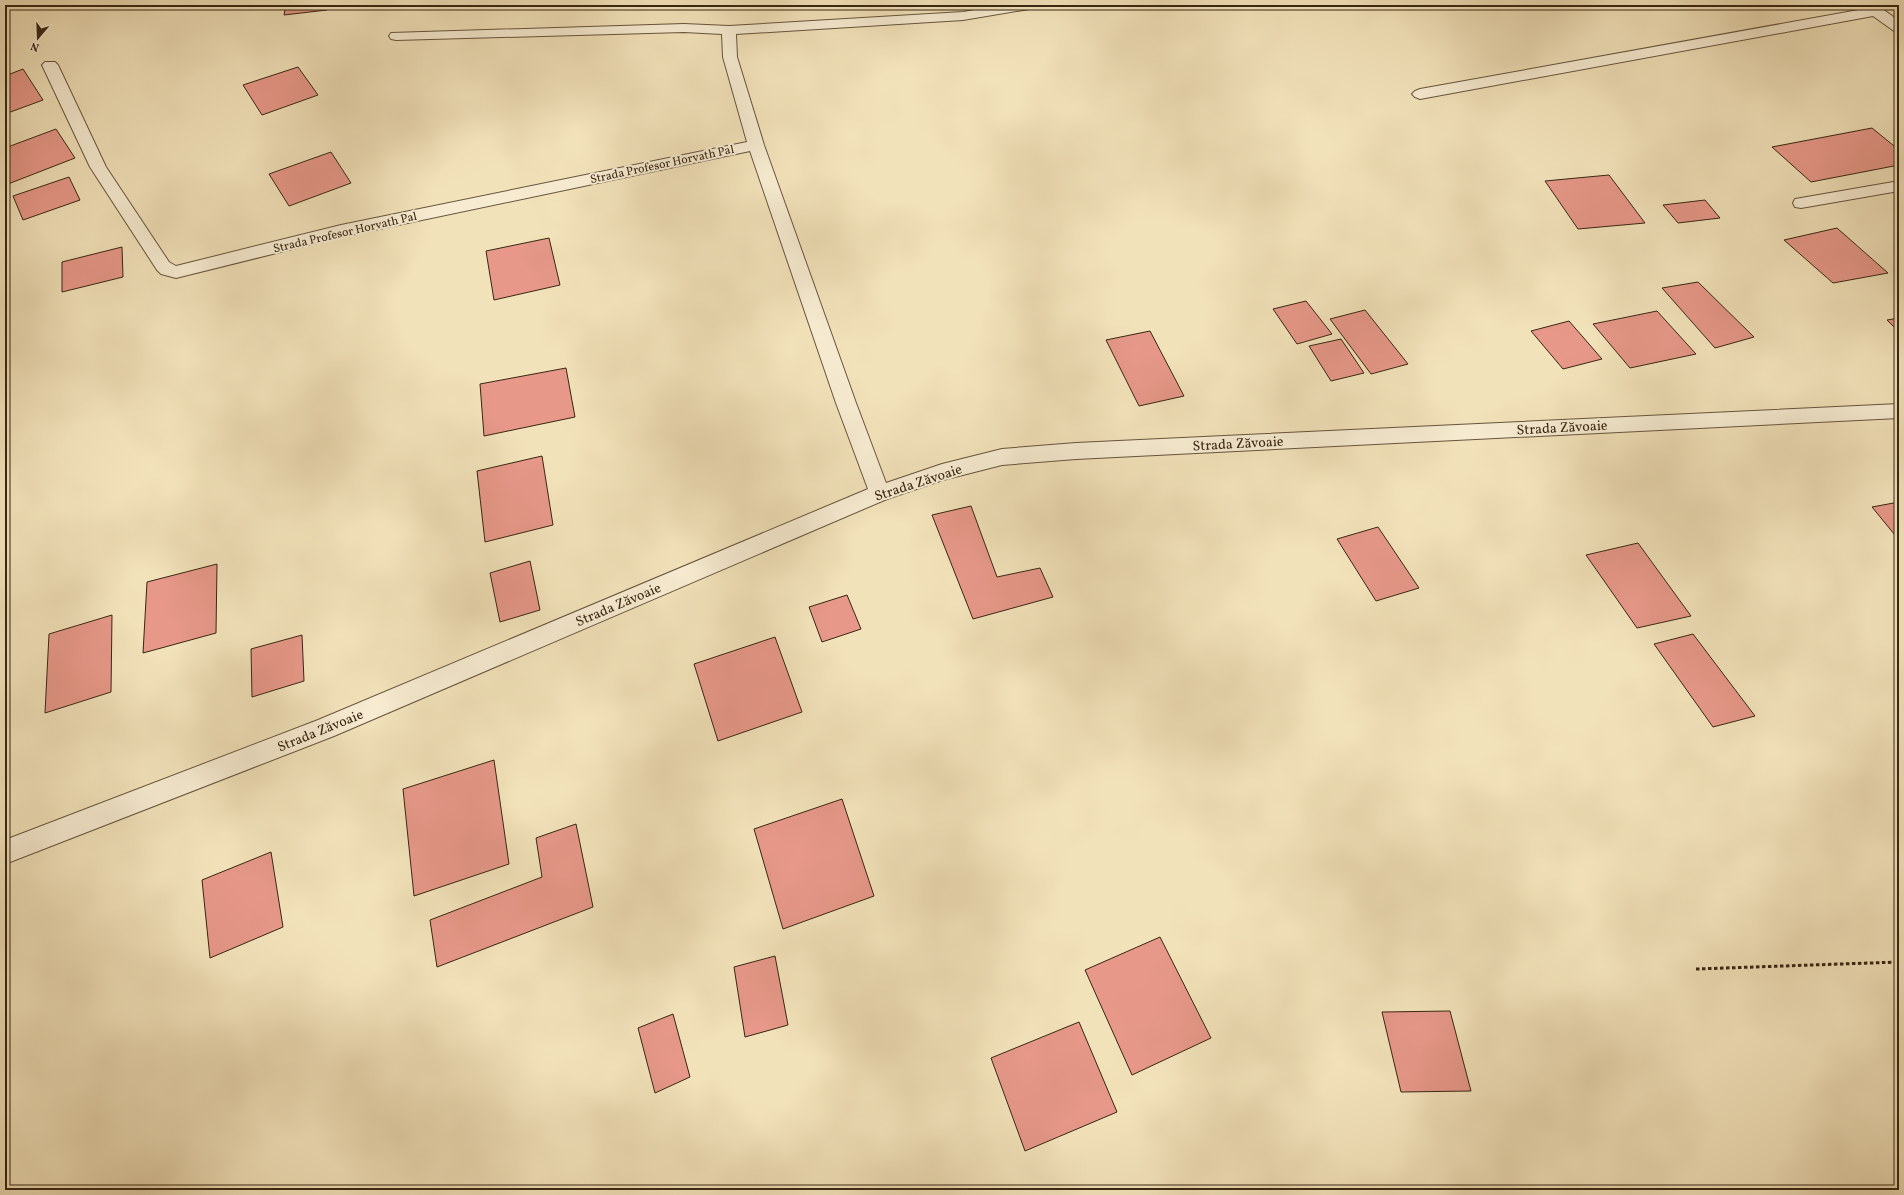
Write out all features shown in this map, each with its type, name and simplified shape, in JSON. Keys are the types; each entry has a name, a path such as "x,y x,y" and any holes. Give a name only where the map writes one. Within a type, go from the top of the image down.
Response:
{"street":[{"path":"396,36 684,28 729,30 963,16 1029,5"},
{"path":"1420,94 1872,8 1899,28"},
{"path":"729,30 730,57 756,145 846,403 880,493"},
{"name":"Strada Profesor Horvath Pal","path":"50,65 98,167 163,266 167,270 176,272 341,230 756,145"},
{"path":"1801,203 1899,186"},
{"name":"Strada Zăvoaie","path":"5,852 326,728 880,493 942,472 1002,457 1076,451 1899,411"}],"path":[{"path":"1696,968 1899,962"}],"building":[{"path":"286,5 328,5 327,10 284,15"},
{"path":"298,67 318,95 262,115 243,85"},
{"path":"23,69 43,100 5,114 5,76"},
{"path":"1872,128 1899,150 1899,165 1811,182 1772,147"},
{"path":"56,129 75,158 8,184 5,179 5,148"},
{"path":"331,152 351,183 289,206 269,174"},
{"path":"1609,175 1645,223 1578,229 1545,181"},
{"path":"69,177 80,200 23,220 13,196"},
{"path":"1705,200 1720,218 1678,223 1663,205"},
{"path":"1837,228 1888,273 1833,283 1784,240"},
{"path":"549,238 560,285 494,300 486,251"},
{"path":"122,247 123,277 62,292 62,262"},
{"path":"1698,282 1754,337 1715,348 1662,288"},
{"path":"1306,301 1332,334 1297,344 1273,309"},
{"path":"1365,310 1408,364 1371,374 1330,319"},
{"path":"1657,311 1696,354 1630,368 1593,324"},
{"path":"1899,318 1899,332 1887,320"},
{"path":"1569,321 1602,359 1563,369 1531,331"},
{"path":"1150,331 1184,396 1139,406 1106,340"},
{"path":"1341,339 1364,373 1331,381 1309,346"},
{"path":"566,368 575,417 484,436 480,384"},
{"path":"542,456 553,525 485,542 477,471"},
{"path":"1899,502 1899,540 1872,507"},
{"path":"971,506 997,577 1040,568 1053,597 973,619 932,515"},
{"path":"1378,527 1419,588 1376,601 1337,539"},
{"path":"1638,543 1691,616 1637,628 1586,555"},
{"path":"530,561 540,610 500,622 490,573"},
{"path":"217,564 216,633 143,653 147,582"},
{"path":"847,595 861,629 822,642 809,607"},
{"path":"112,615 111,692 45,713 49,634"},
{"path":"1693,634 1755,716 1713,727 1654,644"},
{"path":"302,635 304,681 252,697 251,649"},
{"path":"775,637 802,712 718,741 694,664"},
{"path":"494,760 509,864 414,896 403,789"},
{"path":"842,799 874,896 783,929 754,829"},
{"path":"576,824 593,907 437,967 430,920 542,877 536,838"},
{"path":"271,852 283,927 210,958 202,880"},
{"path":"1160,937 1211,1038 1132,1075 1085,970"},
{"path":"775,956 788,1025 745,1037 734,967"},
{"path":"1450,1011 1471,1091 1401,1092 1382,1012"},
{"path":"673,1014 690,1077 655,1093 638,1028"},
{"path":"1079,1022 1117,1112 1025,1151 991,1058"}]}
